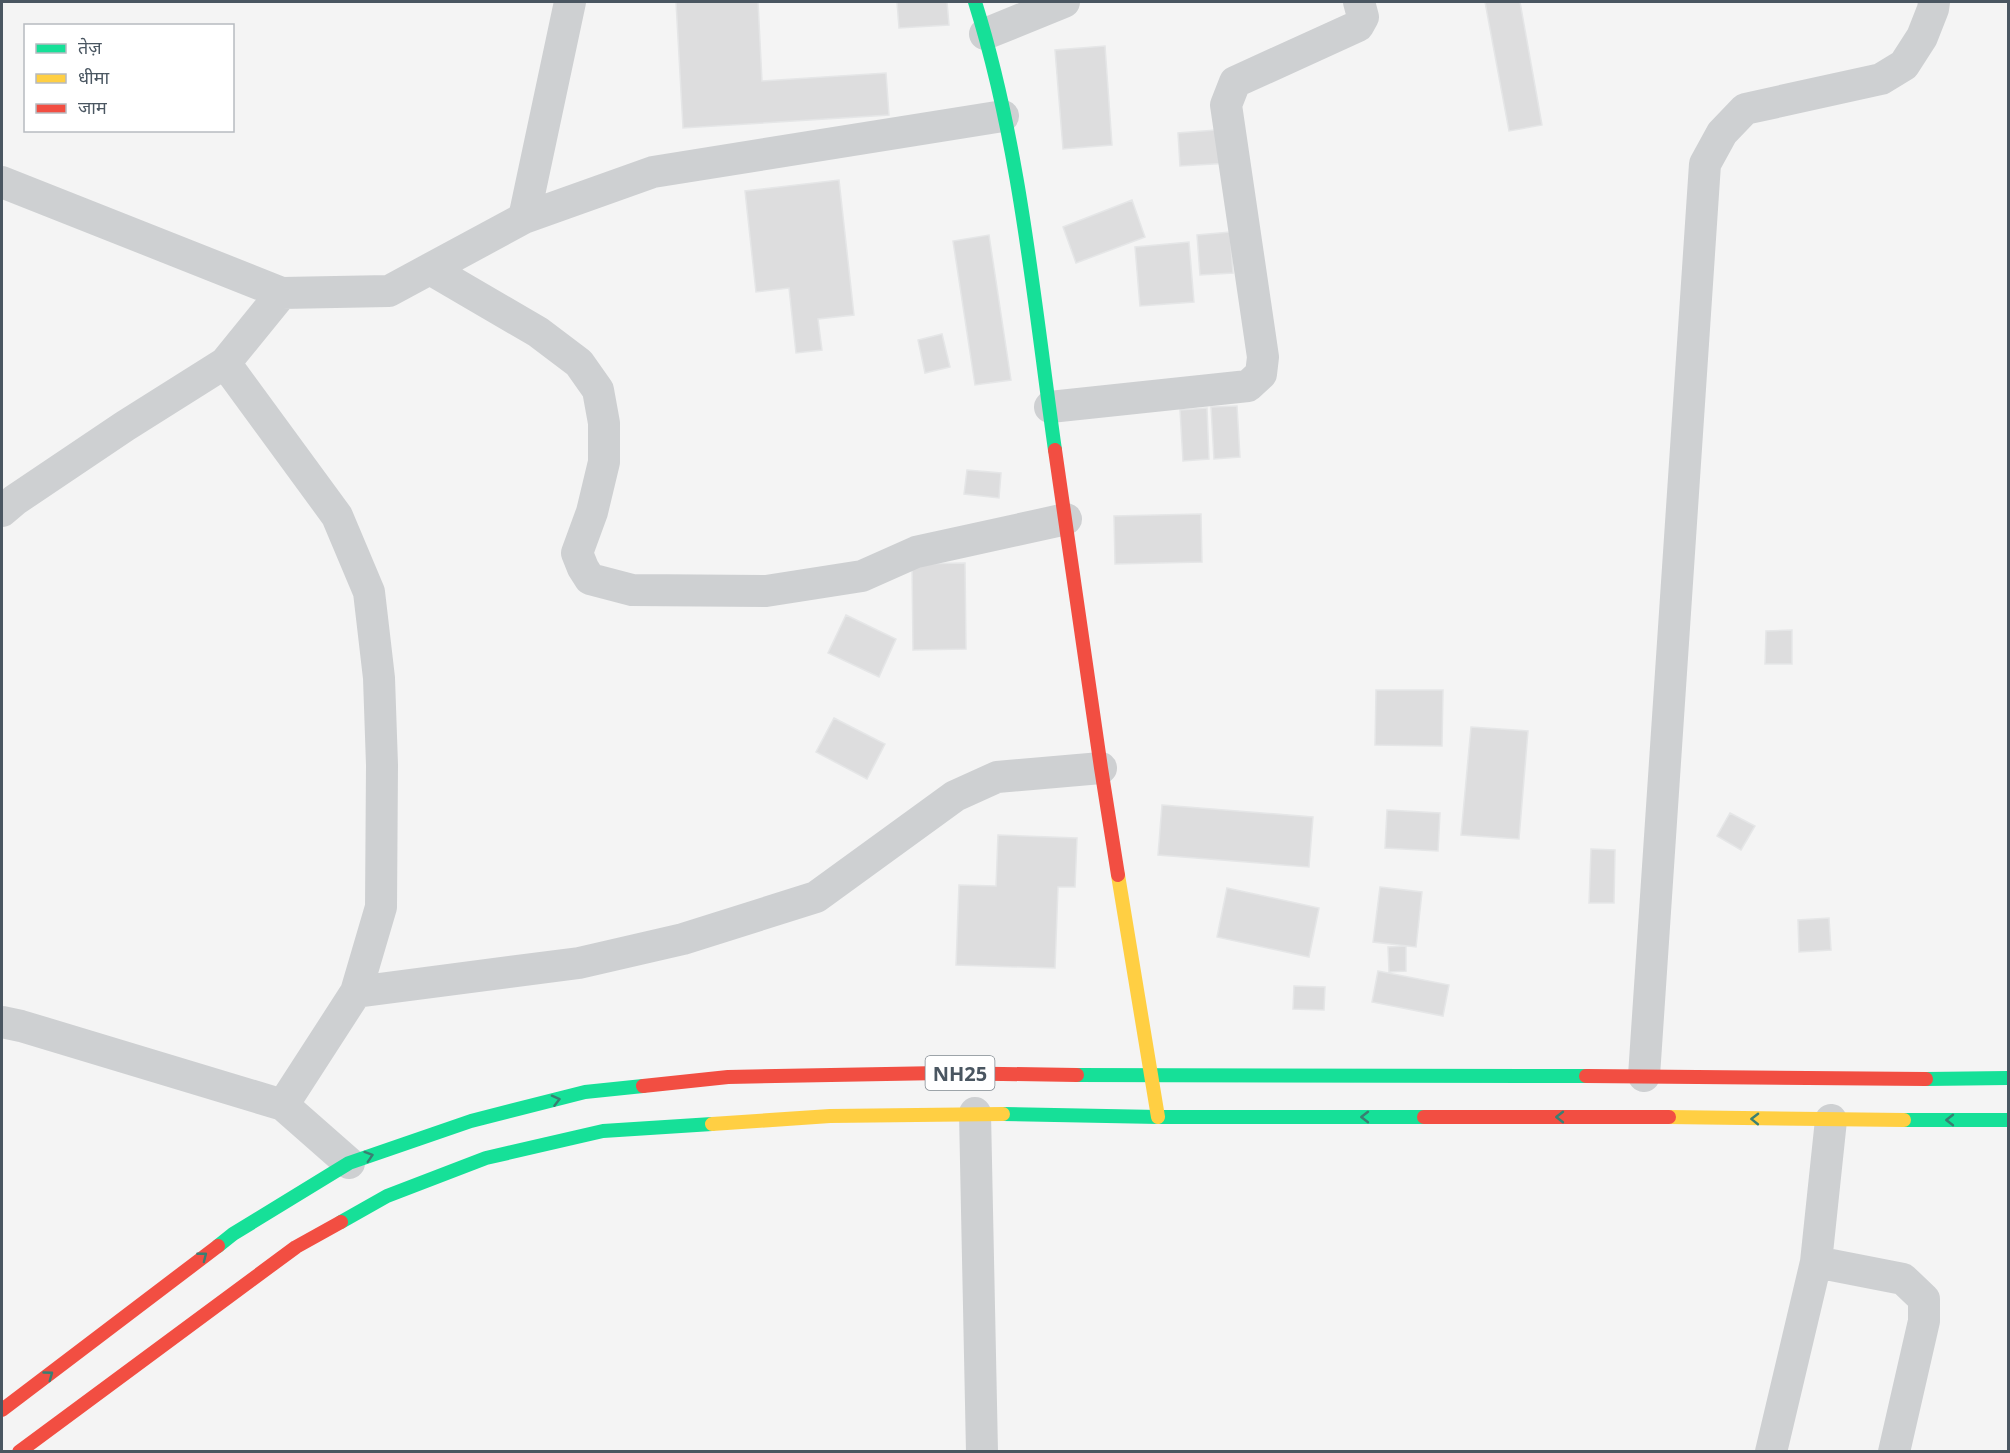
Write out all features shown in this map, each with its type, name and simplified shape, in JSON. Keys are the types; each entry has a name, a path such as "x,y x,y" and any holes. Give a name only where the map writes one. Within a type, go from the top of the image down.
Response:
{"main road":[{"path":"975,2 985,34 1016,175 1101,768 1158,1117"},
{"name":"NH25","path":"2,1410 233,1234 349,1162 471,1122 585,1092 728,1077 941,1073 1151,1076 1483,1074 1894,1080 2008,1078"},
{"name":"NH25","path":"19,1452 296,1247 387,1196 486,1158 603,1131 830,1116 975,1113 1158,1117 2008,1120"}],"street":[{"path":"524,218 570,2"},
{"path":"985,34 1064,2"},
{"path":"1050,407 1248,386 1261,374 1263,357 1226,105 1235,81 1358,26 1362,17 1359,2"},
{"path":"1644,1076 1705,164 1722,133 1744,109 1881,79 1904,65 1922,37 1934,2"},
{"path":"2,182 282,292 389,291 524,218 653,172 1003,116"},
{"path":"430,269 538,332 579,363 598,390 604,423 604,462 592,512 577,553 590,579 632,590 766,591 862,576 916,552 1066,519"},
{"path":"2,511 125,426 225,363 282,292"},
{"path":"225,363 337,516 369,592 379,678 382,754 381,907 356,992 283,1105"},
{"path":"356,992 579,963 683,939 816,897 955,796 997,777 1101,768"},
{"path":"2,1022 283,1105 349,1162"},
{"path":"975,1113 982,1452"},
{"path":"1771,1452 1816,1262 1831,1120"},
{"path":"1816,1262 1903,1279 1924,1299 1924,1321 1894,1452"}],"building":[{"path":"676,2 758,2 762,81 886,73 889,115 683,128"},
{"path":"897,2 947,2 949,25 899,28"},
{"path":"1485,2 1520,2 1542,125 1509,131"},
{"path":"1105,46 1112,145 1063,149 1055,50"},
{"path":"1228,129 1230,163 1180,166 1178,133"},
{"path":"839,180 854,315 818,319 822,350 796,353 789,288 756,292 745,191"},
{"path":"1132,200 1145,237 1076,263 1063,227"},
{"path":"1230,232 1233,273 1200,275 1197,235"},
{"path":"989,235 1011,380 975,385 953,241"},
{"path":"1189,242 1194,302 1140,306 1135,247"},
{"path":"942,334 950,367 925,373 918,340"},
{"path":"1237,406 1240,457 1214,459 1211,407"},
{"path":"1207,408 1209,459 1183,461 1180,410"},
{"path":"967,470 1001,473 999,498 964,494"},
{"path":"1201,514 1202,562 1115,564 1114,516"},
{"path":"965,563 966,649 913,650 912,564"},
{"path":"846,615 896,639 879,677 828,653"},
{"path":"1792,630 1792,664 1765,664 1766,631"},
{"path":"1376,690 1443,690 1442,746 1375,745"},
{"path":"834,718 885,744 867,779 816,752"},
{"path":"1471,727 1528,731 1519,839 1461,835"},
{"path":"1162,805 1313,817 1309,867 1158,855"},
{"path":"1387,810 1440,813 1438,851 1385,848"},
{"path":"1730,813 1755,826 1741,850 1717,836"},
{"path":"998,835 1077,838 1075,887 1058,887 1055,968 956,965 959,885 996,886"},
{"path":"1591,849 1615,850 1614,903 1589,903"},
{"path":"1380,887 1422,892 1416,947 1373,942"},
{"path":"1227,888 1319,908 1309,957 1217,937"},
{"path":"1829,918 1831,950 1799,952 1798,920"},
{"path":"1406,946 1406,971 1389,972 1388,947"},
{"path":"1378,971 1449,985 1443,1016 1372,1002"},
{"path":"1294,986 1325,987 1324,1010 1293,1009"}],"traffic: fast":[{"path":"975,2 1004,112 1015,168 1055,450"},
{"path":"1077,1075 1586,1076"},
{"path":"1926,1079 2008,1078"},
{"path":"218,1246 233,1234 349,1163 471,1121 585,1092 643,1086"},
{"path":"1003,1114 1158,1117 1424,1117"},
{"path":"1904,1120 2008,1120"},
{"path":"341,1222 387,1196 486,1158 603,1131 712,1124"}],"traffic: slow":[{"path":"1118,875 1158,1117"},
{"path":"712,1124 830,1116 1003,1114"},
{"path":"1669,1117 1904,1120"}],"traffic: jam":[{"path":"1055,450 1118,875"},
{"path":"643,1086 728,1077 941,1073 1077,1075"},
{"path":"1586,1076 1926,1079"},
{"path":"1424,1117 1669,1117"},
{"path":"19,1452 296,1247 341,1222"},
{"path":"2,1410 218,1246"}]}
